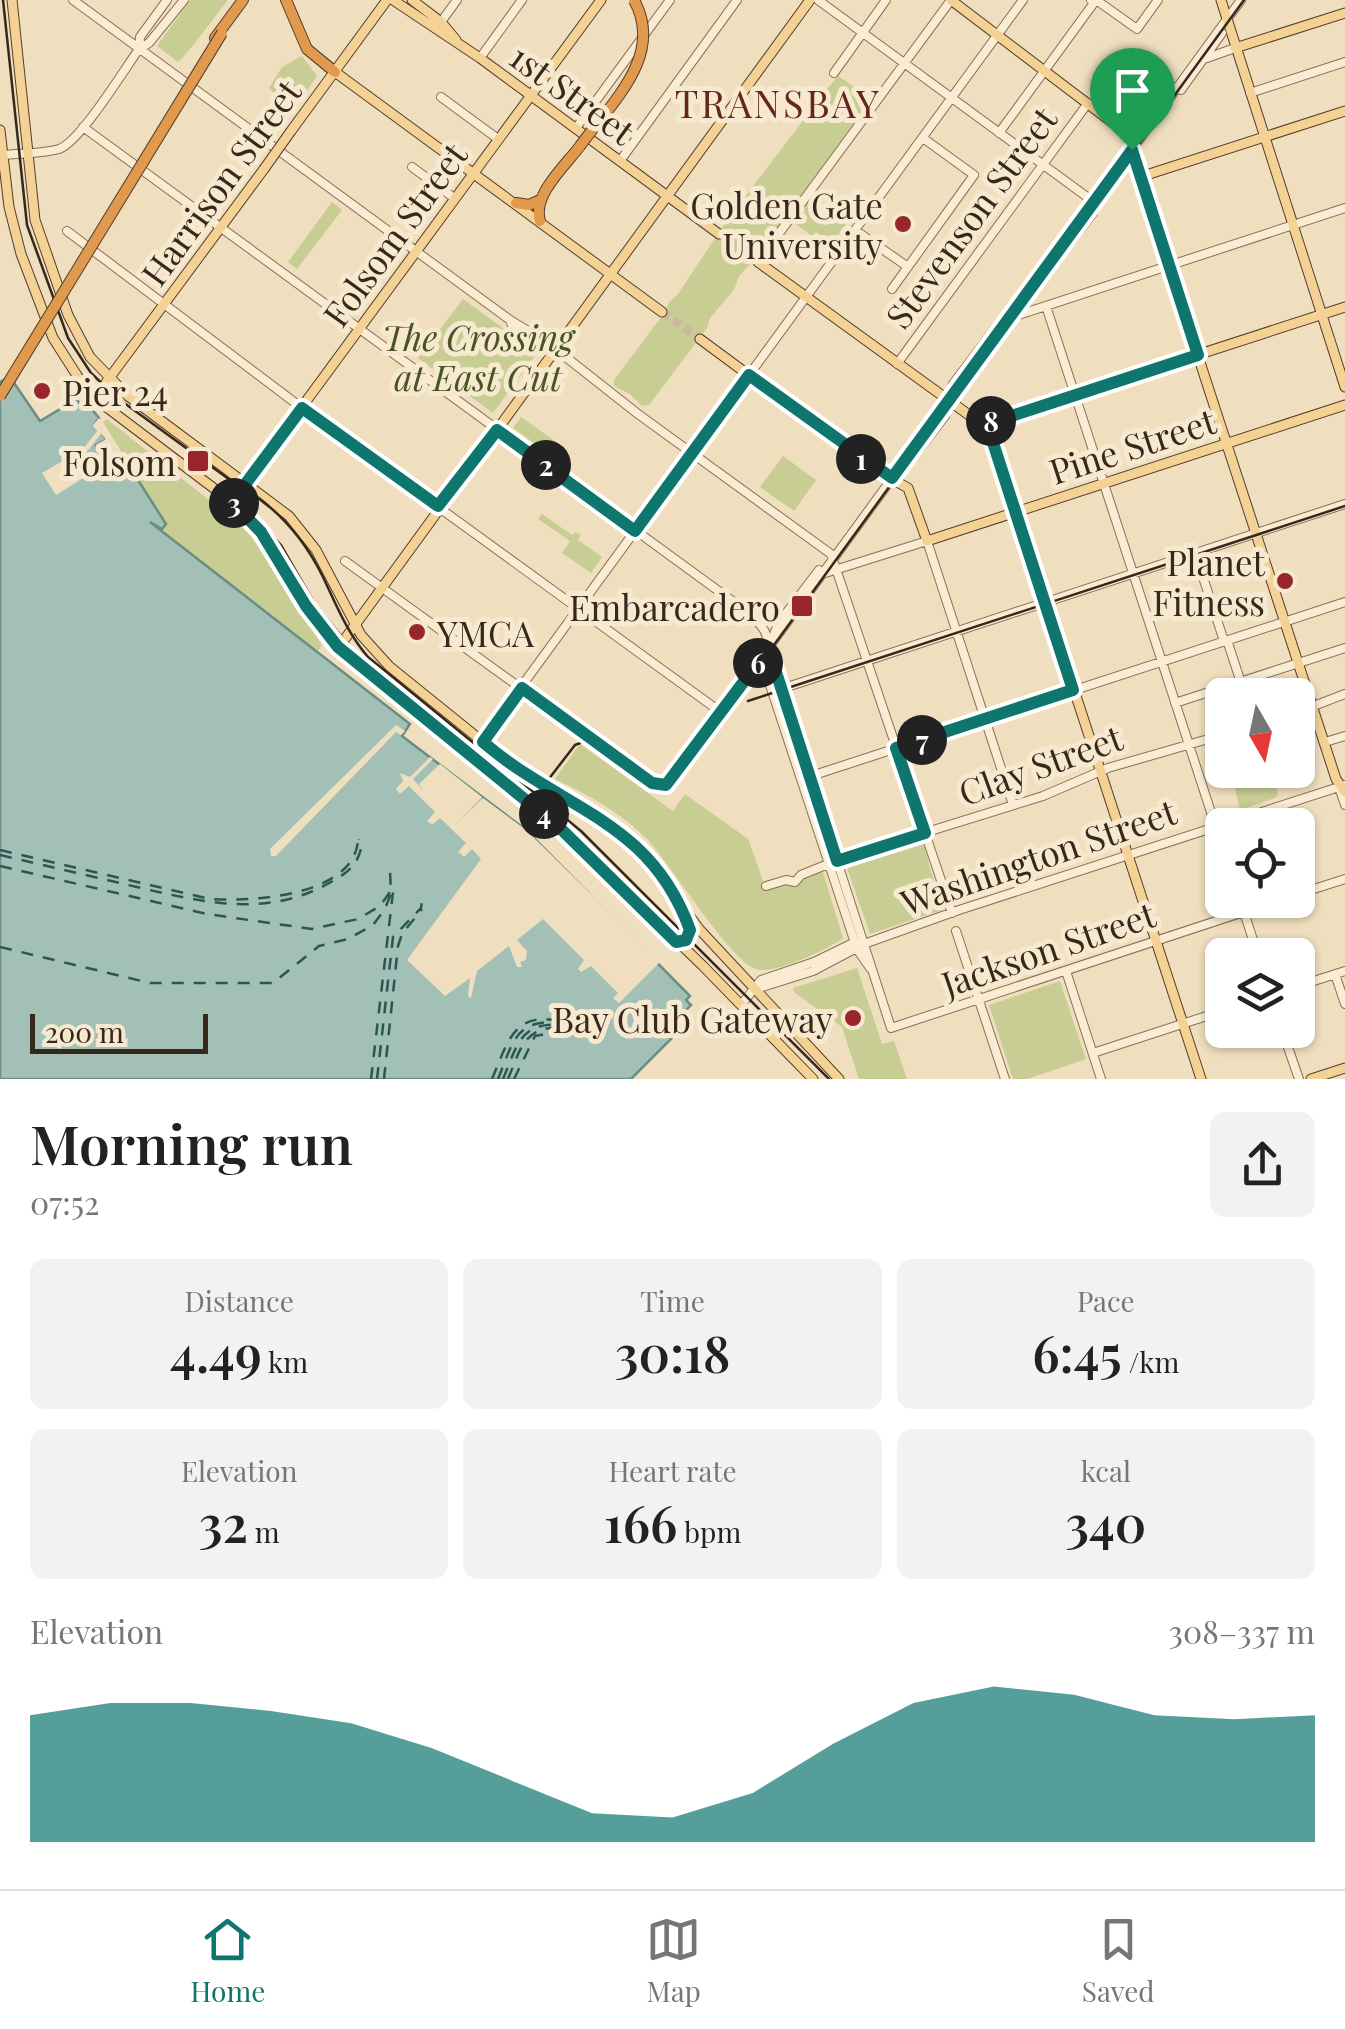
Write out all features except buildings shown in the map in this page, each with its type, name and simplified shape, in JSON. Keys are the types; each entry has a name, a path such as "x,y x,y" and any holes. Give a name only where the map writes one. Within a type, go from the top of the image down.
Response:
{"highway":[{"path":"0,393 199,64 243,0"},
{"path":"0,393 243,0"},
{"path":"286,0 304,45 335,72"},
{"path":"540,222 540,200 642,57 644,28 634,0"},
{"path":"516,203 526,205 540,200"}],"main road":[{"path":"12,0 32,204 47,260 80,342 128,396 247,482 306,535 354,624 379,657 519,771 601,817 638,847 700,930 839,1079"},
{"name":"Harrison Street","path":"96,396 390,0"},
{"name":"1st Street","path":"390,0 480,58 719,234"},
{"path":"404,0 480,58"},
{"path":"412,0 441,22 456,40"},
{"name":"Folsom Street","path":"232,502 600,0"},
{"path":"338,647 810,0"},
{"path":"778,44 818,0"},
{"path":"951,0 1129,134 1304,678"},
{"path":"1221,0 1345,387"},
{"path":"1236,48 1345,12"},
{"path":"335,72 662,312"},
{"path":"1140,177 1345,110"},
{"path":"0,130 16,238 47,324 70,367 96,396 232,502 261,532 306,606 338,647 541,812 813,1079"},
{"path":"758,262 948,402 987,424 1345,306"},
{"path":"700,339 910,490 926,541"},
{"name":"Pine Street","path":"926,541 1345,404"},
{"path":"987,424 1201,1079"},
{"path":"1315,713 1343,788"},
{"path":"531,803 539,794 577,804"},
{"path":"541,812 540,800 552,797"},
{"path":"676,942 691,934 677,899"},
{"path":"1311,1079 1345,1068"}],"street":[{"path":"73,0 826,549 834,558 952,913"},
{"path":"139,49 140,37 167,0"},
{"path":"2,155 59,149 83,127 139,49 149,44 184,0"},
{"path":"441,22 456,0"},
{"path":"480,58 522,0"},
{"path":"576,128 670,0"},
{"path":"620,161 737,0"},
{"path":"818,0 1094,202"},
{"path":"834,73 886,0"},
{"path":"758,262 951,0"},
{"path":"472,754 1023,0"},
{"path":"1000,133 1094,0 1137,29 1158,0"},
{"path":"345,561 652,783 666,785 892,478 903,464 912,460 945,416 948,402 1202,59 1238,0"},
{"path":"1132,150 1139,130 1162,98 1202,59 1236,48"},
{"path":"1250,93 1345,62"},
{"path":"442,96 498,139"},
{"name":"Stevenson Street","path":"897,364 1088,103"},
{"path":"83,127 762,627 767,635 766,652 776,691 858,945"},
{"path":"892,289 974,175 922,138"},
{"path":"412,167 454,198"},
{"path":"1009,318 1345,208"},
{"path":"855,230 908,268"},
{"path":"68,231 302,408 722,713"},
{"path":"1025,297 1034,310"},
{"path":"1046,306 1210,808"},
{"path":"776,691 1345,504"},
{"path":"926,541 1014,805"},
{"name":"Pine Street","path":"822,574 926,541"},
{"path":"1195,553 1239,678"},
{"path":"766,652 778,624 821,567 834,558"},
{"path":"805,778 1345,602"},
{"path":"1252,678 1345,648"},
{"path":"1175,703 1205,693"},
{"path":"1315,705 1345,694"},
{"path":"1324,742 1345,736"},
{"name":"Clay Street","path":"766,886 786,880 796,882 801,875 832,863 1205,739"},
{"path":"1343,788 1345,805"},
{"name":"Washington Street","path":"1276,808 1343,788"},
{"name":"Washington Street","path":"741,1005 756,989 858,945 1205,829"},
{"path":"1315,889 1345,879"},
{"name":"Jackson Street","path":"858,945 891,1028 1225,918"},
{"path":"956,931 1005,1079"},
{"path":"1066,970 1102,1079"},
{"path":"1315,980 1345,971"},
{"path":"1335,974 1345,1004"},
{"path":"1093,1053 1205,1017"},
{"path":"1288,1048 1299,1079"}],"green space":[{"path":"190,0 228,0 178,62 157,46"},
{"path":"302,56 317,76 299,102 293,98 287,106 269,88 282,67"},
{"path":"838,76 868,96 869,103 763,250 739,276 734,290 710,318 707,328 649,405 642,406 614,386 614,380 725,223"},
{"path":"810,200 846,224 832,244 793,222"},
{"path":"332,202 342,210 297,269 288,262"},
{"name":"The Crossing at East Cut","path":"463,299 537,353 493,413 418,358"},
{"path":"521,417 559,444 551,455 513,428"},
{"path":"107,419 248,531 322,645 318,651 150,522 166,524 103,422"},
{"path":"783,456 816,480 794,511 760,487"},
{"path":"542,514 572,535 581,535 578,540 602,557 591,573 562,553 570,541 538,519"},
{"path":"580,744 673,811 685,794 748,839 766,889 823,872 843,938 776,968 756,969 745,962 646,838 603,805 555,779"},
{"path":"1235,788 1276,788 1275,798 1240,808"},
{"path":"919,842 924,846 942,910 870,934 846,865"},
{"name":"Bay Club Gateway","path":"857,968 882,1044 894,1041 907,1079 859,1079 842,1027 794,992 793,988"},
{"path":"1060,981 1086,1059 1027,1079 1013,1079 989,1005"}],"water":[{"path":"10,377 40,421 77,399 80,405 90,407 99,418 93,426 107,439 96,445 109,466 124,458 166,524 162,529 150,522 410,724 402,736 526,830 690,996 686,1000 691,1005 668,1029 674,1036 631,1079 0,1079 0,382"}],"pier":[{"path":"99,418 99,426 111,437 103,447 111,460 121,453 124,458 109,467 96,445 106,439 101,434 85,454 96,470 56,495 42,473 83,449 97,431 92,426"},
{"path":"396,725 405,731 401,735 396,732 276,856 271,856 270,849"},
{"path":"430,757 433,759 413,779 424,791 419,784 440,764 482,797 457,823 483,798 526,830 660,962 619,1003 613,998 618,993 591,966 581,972 578,969 584,960 543,919 517,940 527,951 526,960 520,962 522,967 517,967 509,946 477,971 471,998 470,978 445,996 407,960 481,859 472,849 464,857 458,852 466,843 440,818 432,825 427,821 435,812 409,786 400,794 396,789 403,781 400,773 410,777"}],"ferry route":[{"path":"0,855 180,897 256,904 306,894 342,876 356,860 361,849 359,839"},
{"path":"0,850 228,900 298,892 320,884 339,874 352,859 358,841"},
{"path":"0,866 207,914 312,929 358,919 380,906 390,892"},
{"path":"0,947 150,983 273,983 319,946 348,939 373,925 391,893 390,871"},
{"path":"371,1079 393,892"},
{"path":"377,1079 393,937 421,908 422,901"},
{"path":"384,1079 398,946 402,934 422,909"},
{"path":"492,1079 509,1040 524,1024 547,1019 564,1022 573,1036"},
{"path":"498,1079 513,1043 526,1028 547,1022 563,1023 566,1027"},
{"path":"503,1079 517,1046 529,1032 548,1025 562,1025 568,1032"},
{"path":"508,1079 520,1049 531,1036 561,1027 571,1035"},
{"path":"514,1079 535,1036 562,1031"}],"tunnel":[{"path":"719,234 758,262"},
{"path":"662,312 700,339"}],"tram line":[{"path":"3,0 27,225 68,338 91,373 116,397 241,488"},
{"path":"524,788 541,789 575,745 588,740 655,787 672,785 1244,0"},
{"path":"230,480 271,508 294,532 368,657 581,831 829,1079"},
{"path":"226,485 281,545 315,604 342,637"},
{"path":"748,701 1345,506"},
{"path":"486,756 481,744 483,737 514,694 524,690 534,693 594,737"}],"place":[{"name":"Golden Gate University","path":"903,224"},
{"name":"Pier 24","path":"42,391"},
{"name":"Folsom","path":"198,461"},
{"name":"Planet Fitness","path":"1285,581"},
{"name":"Embarcadero","path":"802,606"},
{"name":"YMCA","path":"417,632"},
{"name":"Bay Club Gateway","path":"853,1018"}],"district":[{"name":"TRANSBAY","path":"778,102"}],"route":[{"path":"1132,150 1198,355 987,424 1073,690 896,748 925,833 837,861 773,662 766,652 666,785 652,783 522,688 483,742 541,785 601,817 638,847 677,899 691,934 686,940 676,942 561,829 347,656 314,618 261,532 232,502 302,408 438,506 497,430 635,531 749,375 892,478 1132,150"}]}
